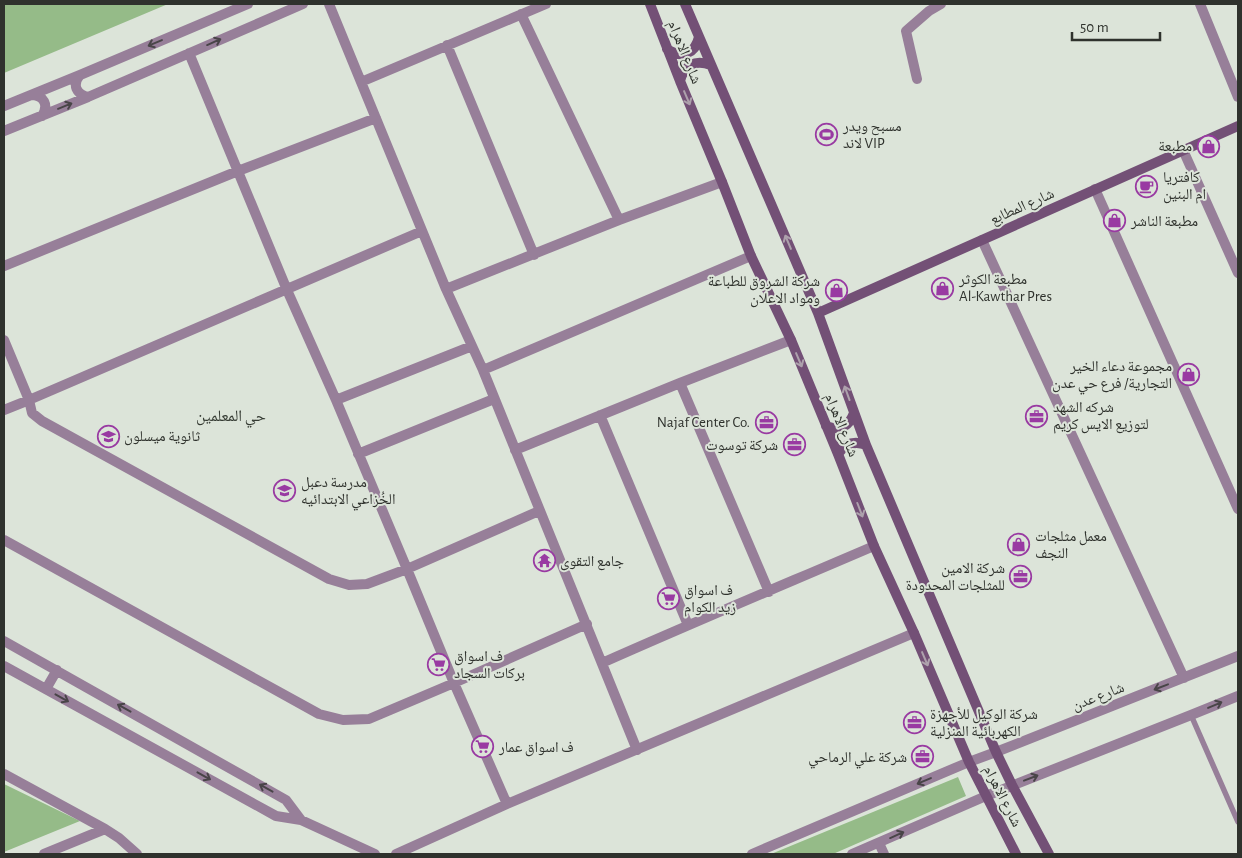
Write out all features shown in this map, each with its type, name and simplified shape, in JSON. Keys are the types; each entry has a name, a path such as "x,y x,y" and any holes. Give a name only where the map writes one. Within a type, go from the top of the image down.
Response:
{"main road":[{"name":"شارع الاهرام","path":"650,4 751,256 791,340 874,546 914,633 969,762 1016,854"},
{"name":"شارع الاهرام","path":"685,4 818,313 866,444 996,752 1049,854"},
{"path":"667,49 673,53 687,53 697,44 699,37"},
{"path":"680,81 685,69 691,64 704,62 711,64"},
{"name":"شارع المطابع","path":"818,313 1238,126"},
{"path":"826,426 831,428 844,427 848,425 854,413"},
{"path":"838,454 852,443 866,444"}],"street":[{"path":"4,106 248,4"},
{"path":"4,131 303,4"},
{"path":"329,4 446,289 483,370 637,750"},
{"path":"361,82 546,4"},
{"path":"917,79 906,31 929,11 941,4"},
{"path":"1200,4 1238,97"},
{"path":"521,14 619,220"},
{"path":"447,45 534,254"},
{"path":"189,53 287,290 336,400 454,683 507,804"},
{"path":"80,75 76,80 77,92 88,96"},
{"path":"31,95 41,97 45,101 46,106 42,116"},
{"path":"4,266 238,171 376,118"},
{"path":"1183,150 1238,273"},
{"path":"446,289 619,220 722,182"},
{"path":"1095,189 1238,509"},
{"path":"4,410 422,231"},
{"path":"982,240 1184,678"},
{"path":"483,370 751,256"},
{"path":"4,340 29,400 32,413 42,422 329,579 349,585 367,584 407,569 539,511"},
{"path":"515,450 791,340"},
{"path":"336,400 472,346"},
{"path":"680,383 769,592"},
{"path":"358,454 494,399"},
{"path":"600,416 688,625"},
{"path":"4,540 319,714 343,720 369,719 586,624"},
{"path":"602,663 874,546"},
{"path":"404,853 507,804 914,633"},
{"path":"4,641 286,800 300,820"},
{"name":"شارع عدن","path":"752,854 969,762 1238,656"},
{"path":"4,666 276,816 300,820 375,854"},
{"path":"46,689 57,670"},
{"path":"852,854 1012,785 1238,696"},
{"path":"4,774 105,829 119,838 137,854"},
{"path":"44,854 105,829"},
{"path":"879,843 884,854"}],"lane":[{"path":"1191,715 1238,822"}],"green space":[{"path":"4,4 168,4 4,73"},
{"path":"958,777 966,796 833,854 771,854"},
{"path":"4,784 80,821 4,852"}],"place":[{"name":"مسبح ويدر لاند VIP","path":"827,135"},
{"name":"مطبعة","path":"1208,146"},
{"name":"كافتريا ام البنين","path":"1147,186"},
{"name":"مطبعة الناشر","path":"1115,221"},
{"name":"مطبعة الكوثر Al-Kawthar Pres","path":"943,288"},
{"name":"شركة الشروق للطباعة ومواد الاعلان","path":"836,290"},
{"name":"مجموعة دعاء الخير التجارية/ فرع حي عدن","path":"1188,375"},
{"name":"شركه الشهد لتوزيع الايس كريم","path":"1037,416"},
{"name":"Najaf Center Co.","path":"766,422"},
{"name":"ثانوية ميسلون","path":"108,436"},
{"name":"شركة توسوت","path":"794,445"},
{"name":"مدرسة دعبل الخُزاعي الابتدائيه","path":"285,491"},
{"name":"معمل مثلجات النجف","path":"1019,545"},
{"name":"جامع التقوى","path":"544,561"},
{"name":"شركة الامين للمثلجات المحدودة","path":"1021,577"},
{"name":"ف اسواق زيد الكوام","path":"668,599"},
{"name":"ف اسواق بركات السجاد","path":"438,665"},
{"name":"شركة الوكيل للأجهزة الكهربائية المنزلية","path":"914,723"},
{"name":"ف اسواق عمار","path":"483,747"},
{"name":"شركة علي الرماحي","path":"923,757"}],"district":[{"name":"حي المعلمین","path":"231,415"}]}
